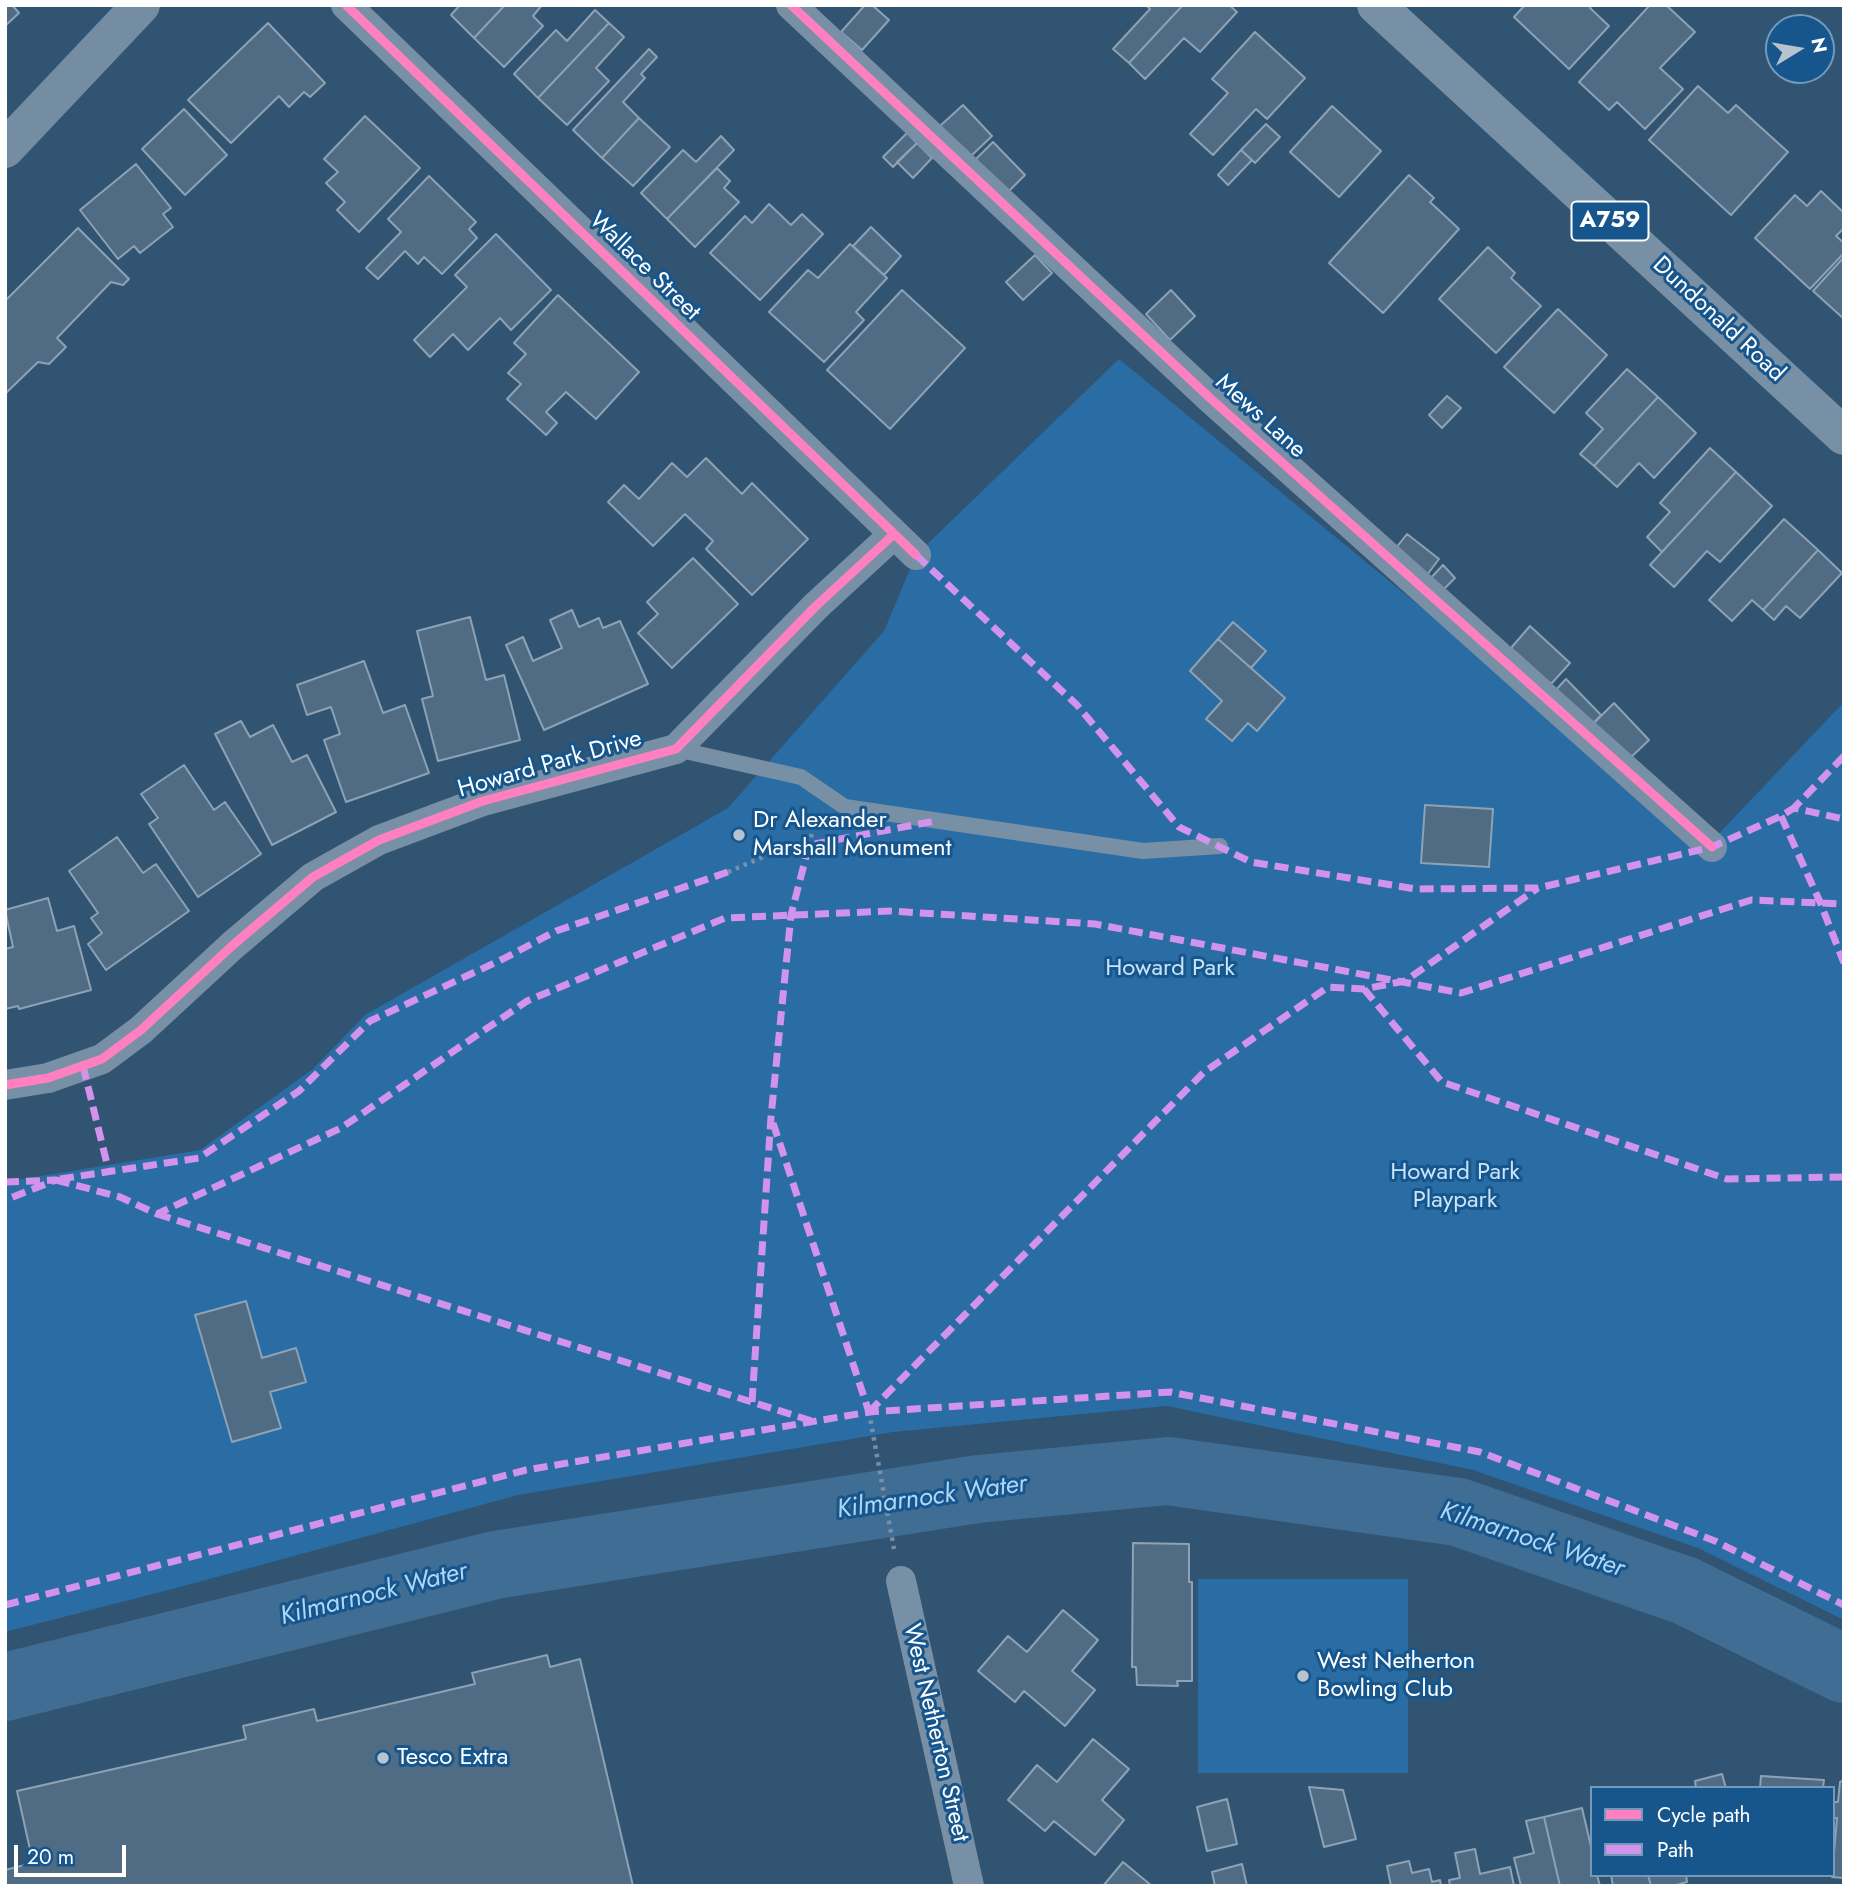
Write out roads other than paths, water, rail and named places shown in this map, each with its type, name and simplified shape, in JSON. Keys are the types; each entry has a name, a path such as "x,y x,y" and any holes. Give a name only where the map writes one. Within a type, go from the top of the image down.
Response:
{"main road":[{"name":"Dundonald Road","path":"1376,5 1844,436"}],"street":[{"path":"5,149 141,5"},
{"name":"Wallace Street","path":"346,5 916,555"},
{"name":"Mews Lane","path":"791,5 1210,398 1712,847"},
{"name":"Howard Park Drive","path":"5,1085 48,1077 102,1059 141,1030 233,945 313,877 379,839 483,801 676,749 816,606 893,535"},
{"name":"West Netherton Street","path":"901,1581 969,1886"}],"lane":[{"path":"676,749 801,777 845,807 1143,851 1220,846"}],"waterway":[{"name":"Kilmarnock Water","path":"5,1687 495,1565 978,1489 1168,1471 1458,1512 1686,1591 1844,1669"}],"place":[{"name":"Dr Alexander Marshall Monument","path":"739,835"},
{"name":"West Netherton Bowling Club","path":"1303,1676"},
{"name":"Tesco Extra","path":"383,1758"}],"park label":[{"name":"Howard Park","path":"1170,969"},
{"name":"Howard Park Playpark","path":"1455,1187"}]}
